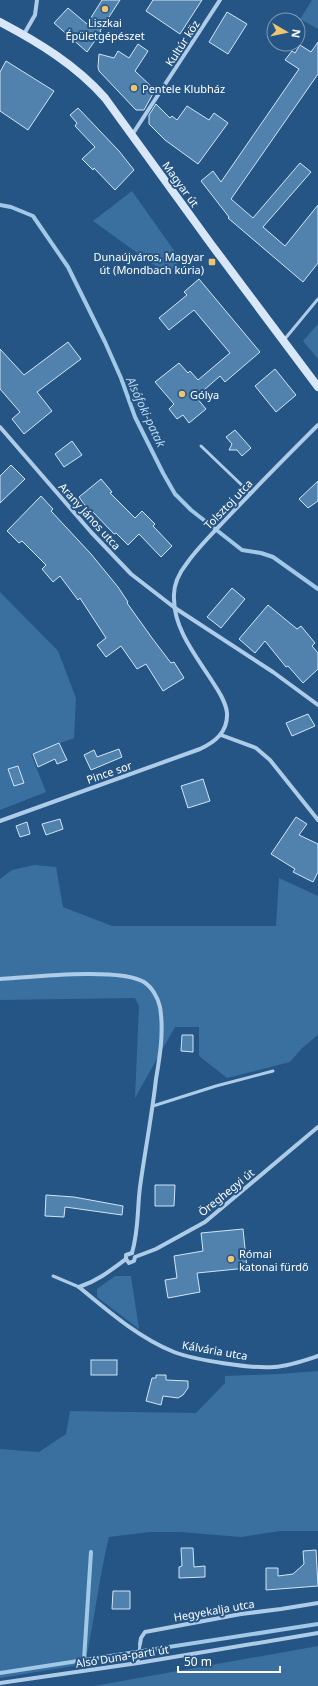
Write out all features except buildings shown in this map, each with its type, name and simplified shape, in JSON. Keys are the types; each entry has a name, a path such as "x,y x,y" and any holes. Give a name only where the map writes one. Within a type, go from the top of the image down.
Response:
{"street":[{"path":"24,34 35,16 37,0"},
{"name":"Kultúr köz","path":"132,136 220,0"},
{"name":"Magyar út","path":"0,22 24,34 58,57 92,84 105,98 318,387"},
{"name":"Tolsztoj utca","path":"174,608 176,582 186,564 212,533 318,425"},
{"name":"Arany János utca","path":"0,427 91,532 131,574 174,608 273,672 318,704"},
{"path":"174,608 180,626 189,644 221,695 227,712 226,724 221,735 256,748 270,760 318,820"},
{"name":"Pince sor","path":"0,821 200,749 211,744 221,735"},
{"path":"0,979 102,974 126,976 144,982 153,991 160,1006 162,1023 160,1056 140,1189 138,1228 134,1255"},
{"name":"Öreghegyi út","path":"79,1287 91,1283 106,1274 126,1259 126,1255 134,1255 156,1249 205,1222 318,1127"},
{"name":"Öreghegyi út","path":"126,1259 129,1263 132,1263 134,1261 134,1255"},
{"name":"Kálvária utca","path":"79,1287 132,1328 157,1344 175,1352 226,1363 272,1367 288,1365 318,1356"},
{"name":"Hegyekalja utca","path":"140,1644 141,1638 145,1632 241,1614 318,1603"},
{"name":"Alsó Duna-parti út","path":"0,1683 138,1663 318,1633"}],"lane":[{"path":"283,341 318,299"},
{"path":"201,446 250,493"},
{"path":"153,1106 201,1090 273,1071"},
{"path":"53,1276 79,1287"},
{"name":"Hegyekalja utca","path":"138,1663 140,1657 140,1644"}],"shaded area":[{"path":"312,0 318,0 318,29 306,22 306,12 304,12"},
{"path":"132,191 180,259 168,275 93,221"},
{"path":"318,324 318,359 303,341"},
{"path":"0,592 58,651 76,698 74,738 31,754 46,792 0,810"},
{"path":"34,865 56,867 63,907 112,926 276,926 279,878 318,896 318,1035 302,1048 290,1062 227,1078 199,1056 199,1027 175,1027 135,1098 139,1006 135,998 0,1000 0,879 12,870"},
{"path":"115,1276 131,1276 139,1329 97,1297 97,1289"},
{"path":"318,1371 318,1531 280,1531 241,1537 180,1532 150,1532 109,1537 85,1664 0,1678 0,1449 39,1452 66,1434 70,1411 196,1413 225,1383 225,1376"},
{"path":"318,1646 318,1686 94,1686"}],"waterway":[{"name":"Alsófoki-patak","path":"0,205 11,207 33,216 68,267 105,342 121,378 135,417 175,494 191,510 242,550 261,553 273,557 318,589"},
{"path":"84,1660 91,1552"},
{"path":"0,1673 318,1624"}],"place":[{"name":"Liszkai Épületgépészet","path":"105,9"},
{"name":"Pentele Klubház","path":"134,88"},
{"name":"Dunaújváros, Magyar út (Mondbach kúria)","path":"212,262"},
{"name":"Gólya","path":"182,394"},
{"name":"Római katonai fürdő","path":"231,1259"}]}
